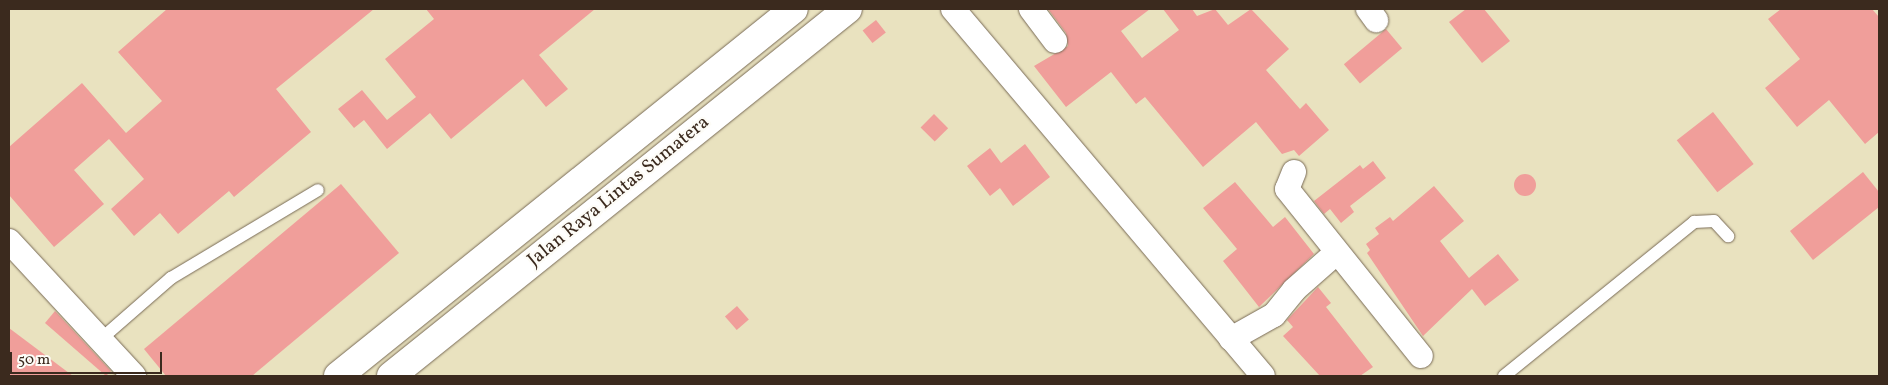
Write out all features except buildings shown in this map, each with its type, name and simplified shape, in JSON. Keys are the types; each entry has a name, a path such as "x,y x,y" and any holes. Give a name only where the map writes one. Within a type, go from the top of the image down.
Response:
{"highway":[{"name":"Jalan Raya Lintas Sumatera","path":"338,376 794,9"},
{"name":"Jalan Raya Lintas Sumatera","path":"391,376 848,9"}],"street":[{"path":"953,9 1263,376"},
{"path":"1031,9 1055,41"},
{"path":"1294,172 1287,189 1336,253 1421,356"},
{"path":"9,241 101,339 130,375"},
{"path":"1232,339 1274,315 1336,253"}],"lane":[{"path":"101,339 171,278 318,190"},
{"path":"1504,376 1694,222 1714,221 1728,236"}]}
